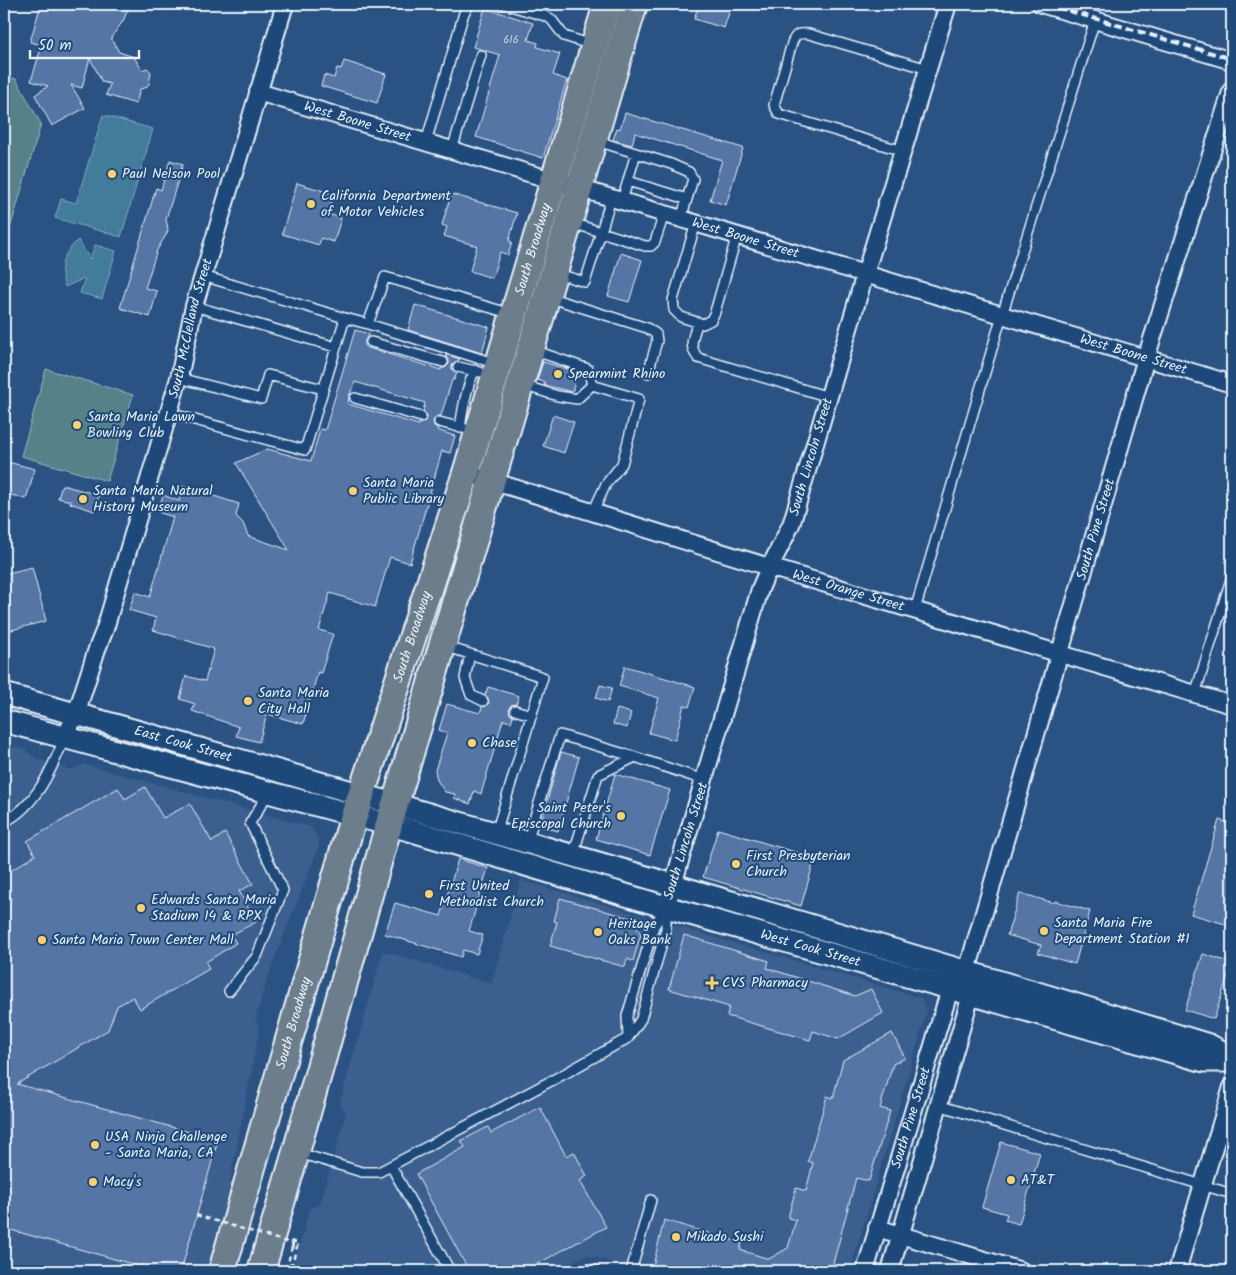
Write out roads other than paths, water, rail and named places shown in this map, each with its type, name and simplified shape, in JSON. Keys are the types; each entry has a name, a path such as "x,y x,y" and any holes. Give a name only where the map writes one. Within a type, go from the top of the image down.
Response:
{"main road":[{"name":"South Broadway","path":"222,1271 358,805 466,473 469,430 490,370 514,315 608,4"},
{"name":"South Broadway","path":"261,1271 392,814 634,4"}],"street":[{"name":"South McClelland Street","path":"65,737 76,714 97,649 106,629 179,378 194,306 285,4"},
{"name":"South Lincoln Street","path":"666,907 760,589 769,566 792,522 865,274 948,4"},
{"path":"1041,4 1232,61"},
{"name":"South Pine Street","path":"890,1271 971,995 967,971 1146,358 1232,89"},
{"name":"West Boone Street","path":"258,92 1232,384"},
{"name":"West Orange Street","path":"466,473 1232,705"},
{"name":"East Cook Street","path":"4,694 76,714 358,805"},
{"name":"East Cook Street","path":"4,721 269,792 358,805"},
{"path":"358,805 392,814"},
{"name":"West Cook Street","path":"392,814 496,834 674,884 1209,1045 1232,1057"},
{"name":"West Cook Street","path":"392,814 666,907 1204,1061 1232,1061"},
{"name":"South Pine Street","path":"864,1271 950,989 967,971"},
{"path":"1177,1271 1232,1087"},
{"path":"877,1228 1022,1271"}],"lane":[{"path":"426,142 464,13 470,4"},
{"path":"504,4 551,19 564,36 595,46"},
{"path":"915,610 1002,315 1095,20"},
{"path":"903,151 779,114 774,105 794,36 799,33 809,34 928,69"},
{"path":"452,150 481,55"},
{"path":"594,140 671,164 689,172 693,179 687,199 689,221 673,300 674,310 681,317 703,324 711,320 736,235"},
{"path":"551,285 585,282 600,232 616,199 628,181 636,153"},
{"path":"628,181 687,199"},
{"path":"569,222 645,246 651,246 655,242 664,214"},
{"path":"203,276 368,324 490,370"},
{"path":"368,324 385,277 514,315"},
{"path":"551,285 647,328 656,334 657,342 648,373"},
{"path":"194,306 336,348"},
{"path":"169,413 305,450 345,318"},
{"path":"698,322 691,342 693,352 698,358 829,397"},
{"path":"371,342 443,362"},
{"path":"531,349 588,369 592,386"},
{"path":"458,366 490,370"},
{"path":"179,378 261,399 268,375 323,389"},
{"path":"521,384 558,396 577,399 592,386"},
{"path":"592,386 639,398 622,464 606,484 593,512"},
{"path":"355,398 421,417"},
{"path":"440,422 469,430"},
{"path":"1195,694 1232,576"},
{"path":"442,646 543,676 496,834"},
{"path":"470,654 465,678 470,696 484,701"},
{"path":"515,710 531,715"},
{"path":"527,842 560,735 704,780"},
{"path":"4,822 26,805 46,780 65,737"},
{"path":"573,856 598,775 634,757"},
{"path":"229,991 258,956 283,890 250,823 269,792"},
{"path":"296,1152 362,1172 379,1172 628,1038 641,1019 666,929 666,907"},
{"path":"628,1038 627,1016 629,1009 654,926 666,907"},
{"path":"938,1105 1232,1194"},
{"path":"391,1166 450,1271"},
{"path":"631,1271 651,1200"},
{"path":"581,1271 588,1269 596,1271"}],"railway":[{"path":"1046,4 1232,59"}],"place":[{"name":"Paul Nelson Pool","path":"112,174"},
{"name":"California Department of Motor Vehicles","path":"311,204"},
{"name":"Spearmint Rhino","path":"558,374"},
{"name":"Santa Maria Lawn Bowling Club","path":"77,425"},
{"name":"Santa Maria Public Library","path":"353,491"},
{"name":"Santa Maria Natural History Museum","path":"83,499"},
{"name":"Santa Maria City Hall","path":"248,701"},
{"name":"Chase","path":"472,743"},
{"name":"Saint Peter's Episcopal Church","path":"621,816"},
{"name":"First Presbyterian Church","path":"736,864"},
{"name":"First United Methodist Church","path":"429,894"},
{"name":"Edwards Santa Maria Stadium 14 & RPX","path":"141,908"},
{"name":"Santa Maria Fire Department Station #1","path":"1044,931"},
{"name":"Heritage Oaks Bank","path":"598,932"},
{"name":"Santa Maria Town Center Mall","path":"42,940"},
{"name":"CVS Pharmacy","path":"712,983"},
{"name":"USA Ninja Challenge - Santa Maria, CA","path":"95,1145"},
{"name":"AT&T","path":"1011,1180"},
{"name":"Macy's","path":"93,1182"},
{"name":"Mikado Sushi","path":"676,1237"}]}
